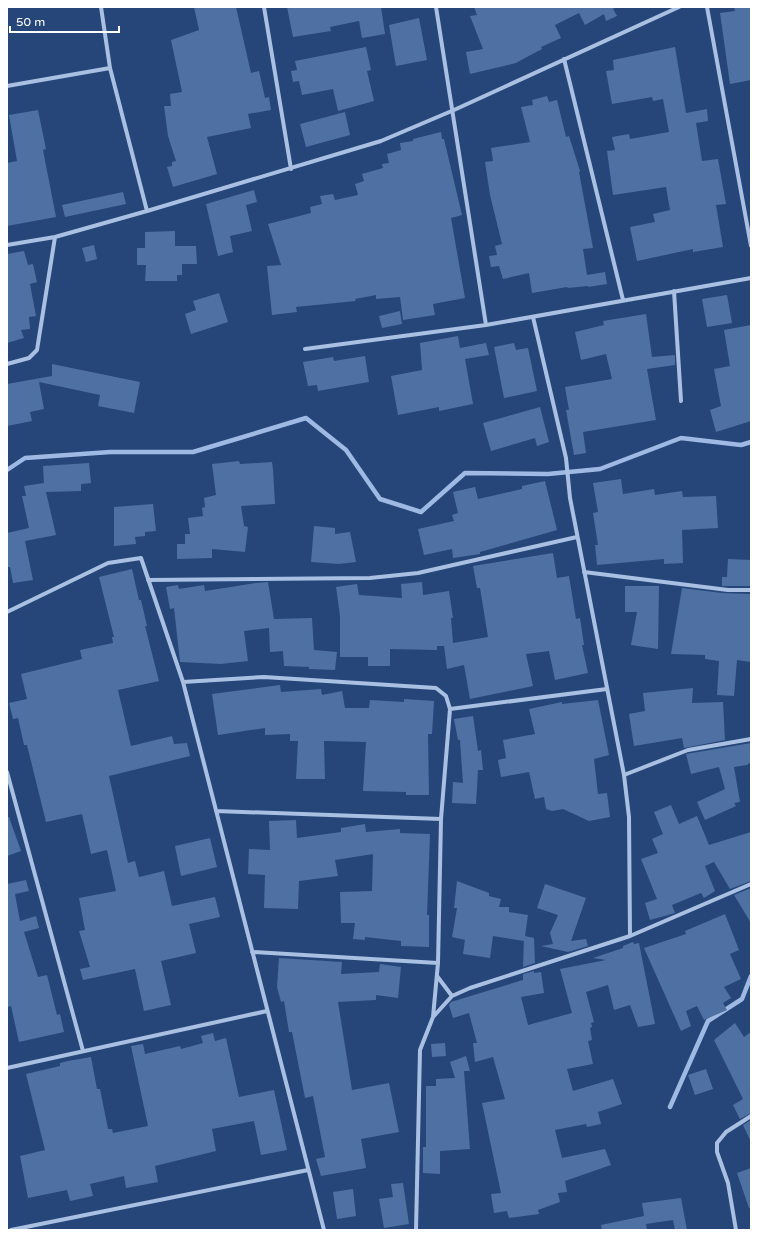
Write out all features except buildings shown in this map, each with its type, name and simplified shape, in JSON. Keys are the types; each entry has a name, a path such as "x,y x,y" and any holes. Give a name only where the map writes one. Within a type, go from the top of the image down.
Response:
{"street":[{"path":"101,7 110,68 147,212"},
{"path":"264,7 291,169"},
{"path":"436,7 454,110 486,325"},
{"path":"7,245 55,237 147,212 381,141 454,110 679,7"},
{"path":"707,7 751,246"},
{"path":"564,59 623,300"},
{"path":"7,86 110,68"},
{"path":"7,364 29,358 37,350 55,237"},
{"path":"305,349 486,325 751,278"},
{"path":"674,292 682,401"},
{"path":"533,317 566,458 570,498 577,537 624,775 630,817 630,936"},
{"path":"148,580 370,578 418,573 577,537"},
{"path":"7,612 108,563 141,558 183,682 324,1230"},
{"path":"584,572 728,590 751,590"},
{"path":"183,682 264,677 436,688 446,696 450,709 441,819 438,963 433,1017 420,1050 416,1230"},
{"path":"450,709 607,689"},
{"path":"624,775 688,750 751,739"},
{"path":"7,772 83,1051"},
{"path":"216,811 441,819"},
{"path":"433,1017 452,996 470,988 630,936 751,884"},
{"path":"252,952 438,963"},
{"path":"437,976 452,996"},
{"path":"7,1068 268,1011"},
{"path":"736,1230 728,1183 716,1152 717,1143 726,1132 751,1116"},
{"path":"11,1230 308,1170"}],"waterway":[{"path":"7,470 25,458 110,452 193,452 306,418 346,450 380,499 421,512 465,473 548,474 600,469 681,438 741,445 751,442"},
{"path":"670,1107 708,1021 742,999 751,976"}]}
